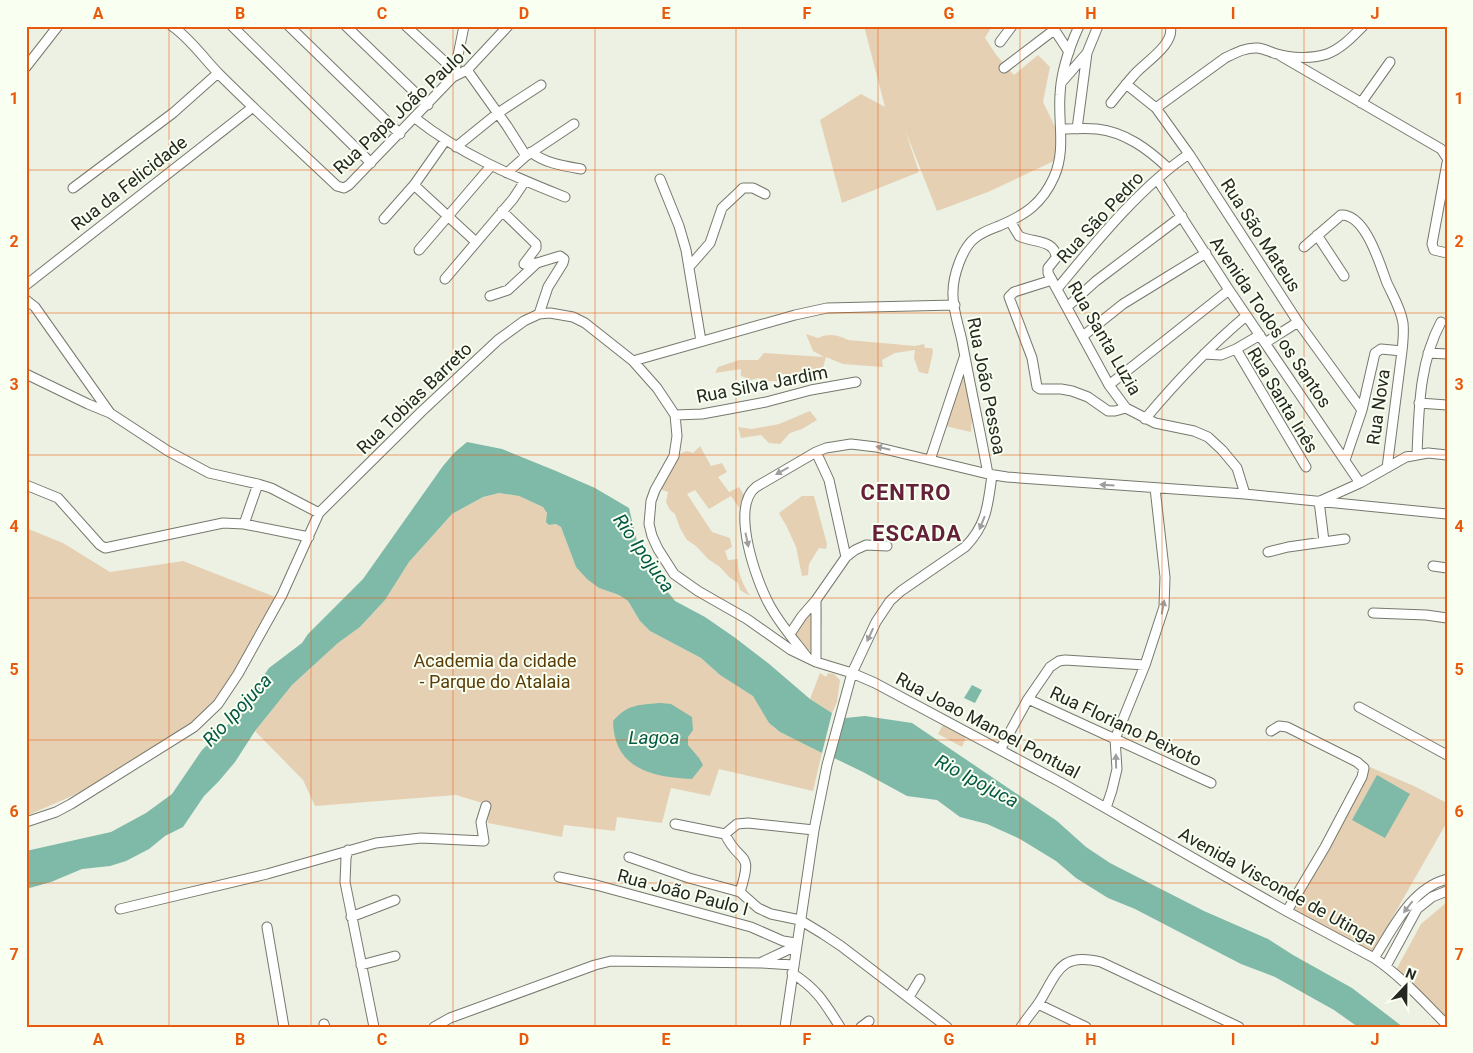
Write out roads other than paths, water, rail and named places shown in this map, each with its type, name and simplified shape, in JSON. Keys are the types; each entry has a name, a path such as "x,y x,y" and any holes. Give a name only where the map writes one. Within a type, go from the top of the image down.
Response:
{"street":[{"path":"26,67 58,26"},
{"path":"172,26 185,30 218,73 252,107"},
{"path":"232,26 371,163"},
{"path":"289,26 400,134"},
{"path":"346,26 428,105"},
{"path":"406,26 454,74"},
{"path":"454,74 464,26"},
{"name":"Rua Papa João Paulo I","path":"252,107 337,186 340,188 346,187 428,105 454,74 467,70 508,26"},
{"path":"1000,42 1012,26"},
{"name":"Rua João Pessoa","path":"990,475 953,292 964,250 977,236 1010,221 1032,208 1049,187 1059,163 1061,152 1060,83 1079,26"},
{"path":"1077,129 1087,53 1098,26"},
{"path":"1111,103 1126,84 1164,47 1171,34 1170,26"},
{"path":"1156,108 1225,58 1248,48 1305,57 1324,55 1340,47 1363,26"},
{"path":"1004,68 1053,28 1069,52"},
{"path":"1060,83 1087,53"},
{"path":"1279,54 1441,149 1447,158"},
{"path":"1361,103 1390,62"},
{"path":"467,70 528,154 563,166 580,169"},
{"path":"73,188 173,113 218,73"},
{"name":"Rua São Mateus","path":"1126,84 1156,108 1189,154 1298,322 1335,376 1362,410"},
{"path":"456,147 498,113 541,86"},
{"name":"Rua da Felicidade","path":"26,285 252,107"},
{"path":"415,118 445,141 491,166 565,196"},
{"path":"507,173 528,154 574,124"},
{"path":"1061,129 1097,129 1130,139 1150,152 1168,168"},
{"path":"384,220 414,185 445,141"},
{"name":"Rua São Pedro","path":"1057,289 1112,225 1168,168 1189,154"},
{"path":"1447,162 1432,238 1434,250 1447,253"},
{"path":"419,250 491,166"},
{"path":"660,179 681,232 689,267 701,341"},
{"name":"Avenida Todos os Santos","path":"1157,179 1246,316 1360,483"},
{"path":"445,280 526,181"},
{"path":"414,185 476,242"},
{"path":"689,267 710,243 722,208 743,188 753,188 765,194"},
{"path":"502,211 536,244 536,248 524,264 537,263 558,256 564,259 548,287 539,314 562,314 579,320 595,330 633,361 658,388 675,415"},
{"name":"Rua Nova","path":"1318,235 1341,215 1352,218 1364,231 1374,247 1402,316 1404,330 1402,351 1387,468"},
{"path":"1067,307 1096,281 1182,216"},
{"name":"Rua Santa Luzia","path":"1010,221 1019,236 1048,244 1054,248 1056,258 1048,270 1052,280 1109,385 1126,408 1145,419 1169,427 1194,430 1208,437 1231,459 1241,476 1245,494"},
{"path":"1304,247 1318,235 1344,276"},
{"path":"1083,336 1122,304 1206,253"},
{"path":"490,296 508,290 537,263"},
{"path":"1052,280 1010,294 1010,300 1032,358 1037,386 1040,388 1072,391 1088,397 1104,409 1115,411 1126,408"},
{"path":"1109,385 1229,290"},
{"path":"26,300 35,307 110,413"},
{"path":"633,361 812,311 843,307 955,305"},
{"name":"Rua Tobias Barreto","path":"319,513 475,360 512,329 539,314"},
{"path":"1145,419 1168,391 1204,354 1246,316"},
{"path":"1266,344 1298,322"},
{"path":"1417,454 1419,403 1428,353 1433,337 1441,322"},
{"path":"1236,349 1260,335"},
{"name":"Rua Santa Inês","path":"1204,354 1221,355 1236,349 1306,467"},
{"path":"1346,460 1362,410 1375,353 1381,349 1402,351"},
{"path":"1428,353 1447,354"},
{"path":"930,460 965,357"},
{"path":"26,374 110,413 168,451 209,473 258,484 291,498 319,513 282,595 227,692 207,716 194,727 71,804 56,812 26,822"},
{"name":"Rua Silva Jardim","path":"675,415 702,414 856,382"},
{"path":"1419,403 1447,405"},
{"name":"Rua Joao Manoel Pontual","path":"675,415 677,436 674,456 655,490 649,512 652,536 658,550 674,574 698,591 747,619 781,644 813,660 875,683 1106,808"},
{"path":"813,660 776,616 764,593 747,542 744,513 746,499 750,492 776,474 826,448 851,444 876,447 990,475 1245,494 1447,514"},
{"path":"816,452 829,480 846,557"},
{"path":"1319,501 1360,483 1406,457 1417,454 1447,455"},
{"path":"785,1027 796,944 826,765 852,673 876,622 890,601 965,547 974,538 985,517 990,475"},
{"path":"26,484 58,498 100,545 105,548 215,524 244,524 309,537"},
{"path":"244,524 258,484"},
{"path":"1106,808 1116,769 1115,739 1145,665 1160,621 1165,592 1155,488"},
{"path":"1319,501 1324,541"},
{"path":"1268,552 1288,547 1345,539"},
{"path":"790,634 846,557 866,545 887,546"},
{"path":"1433,566 1447,568"},
{"path":"813,660 816,600"},
{"path":"1373,612 1447,618"},
{"path":"1000,750 1028,699 1050,667 1059,660 1145,665"},
{"name":"Rua Floriano Peixoto","path":"1028,699 1211,783"},
{"path":"1359,707 1447,755"},
{"path":"1271,730 1279,726 1287,728 1356,762 1364,768 1362,777 1330,838 1287,911"},
{"path":"120,909 314,861 348,850 404,839 439,838 484,841 481,822 486,806"},
{"name":"Avenida Visconde de Utinga","path":"1106,808 1374,958 1386,966 1447,1025"},
{"path":"725,834 737,824 748,823 814,830"},
{"path":"675,824 725,834"},
{"path":"725,834 732,847 746,861 746,871 740,892"},
{"path":"348,850 345,882 374,1027"},
{"path":"629,857 689,878 740,892 758,908 771,914 800,920 841,946 947,1027"},
{"name":"Rua João Paulo I","path":"559,877 604,887 750,927 782,941 796,944"},
{"path":"1374,958 1412,900 1432,885 1447,879"},
{"path":"1386,966 1417,908 1432,897 1447,891"},
{"path":"351,917 395,900"},
{"path":"267,927 284,1027"},
{"path":"762,963 796,944"},
{"path":"362,965 394,956"},
{"path":"1021,1027 1062,966 1079,958 1101,962 1239,1027"},
{"path":"434,1027 450,1018 595,965 611,961 762,963 793,969 820,996 840,1027"},
{"path":"909,997 920,979"},
{"path":"1038,1004 1086,1027"},
{"path":"861,1027 869,1021"}],"water":[{"path":"467,442 502,449 556,471 595,488 629,508 641,558 675,601 705,617 734,637 810,699 832,713 822,753 780,732 769,723 753,696 720,675 701,658 650,631 640,621 628,601 619,595 599,588 587,579 576,567 561,527 556,524 549,525 546,522 547,513 543,507 519,496 499,493 483,497 452,514 409,562 385,600 360,627 338,643 292,685 255,731 235,762 204,796 183,827 126,861 110,866 82,869 51,882 26,889 26,851 111,832 146,813 172,794 202,750 234,719 269,668 302,643 308,634 363,579 443,466"},
{"path":"972,685 982,690 975,703 964,698"},
{"name":"Lagoa","path":"660,703 671,704 692,717 693,730 688,737 688,745 703,765 692,779 663,776 650,772 628,760 620,750 615,737 613,721 618,715 634,706"},
{"name":"Rio Ipojuca","path":"865,716 912,723 1057,821 1086,847 1110,863 1204,911 1268,939 1352,988 1403,1027 1358,1027 1334,1010 1275,977 1241,964 1135,909 1108,898 1076,878 1056,861 1020,839 987,824 960,817 937,800 907,796 834,758 845,718"},
{"path":"1377,775 1410,794 1385,838 1352,820"}],"district":[{"name":"CENTRO","path":"906,492"},
{"name":"ESCADA","path":"917,533"}],"park label":[{"name":"Academia da cidade - Parque do Atalaia","path":"495,670"}]}
